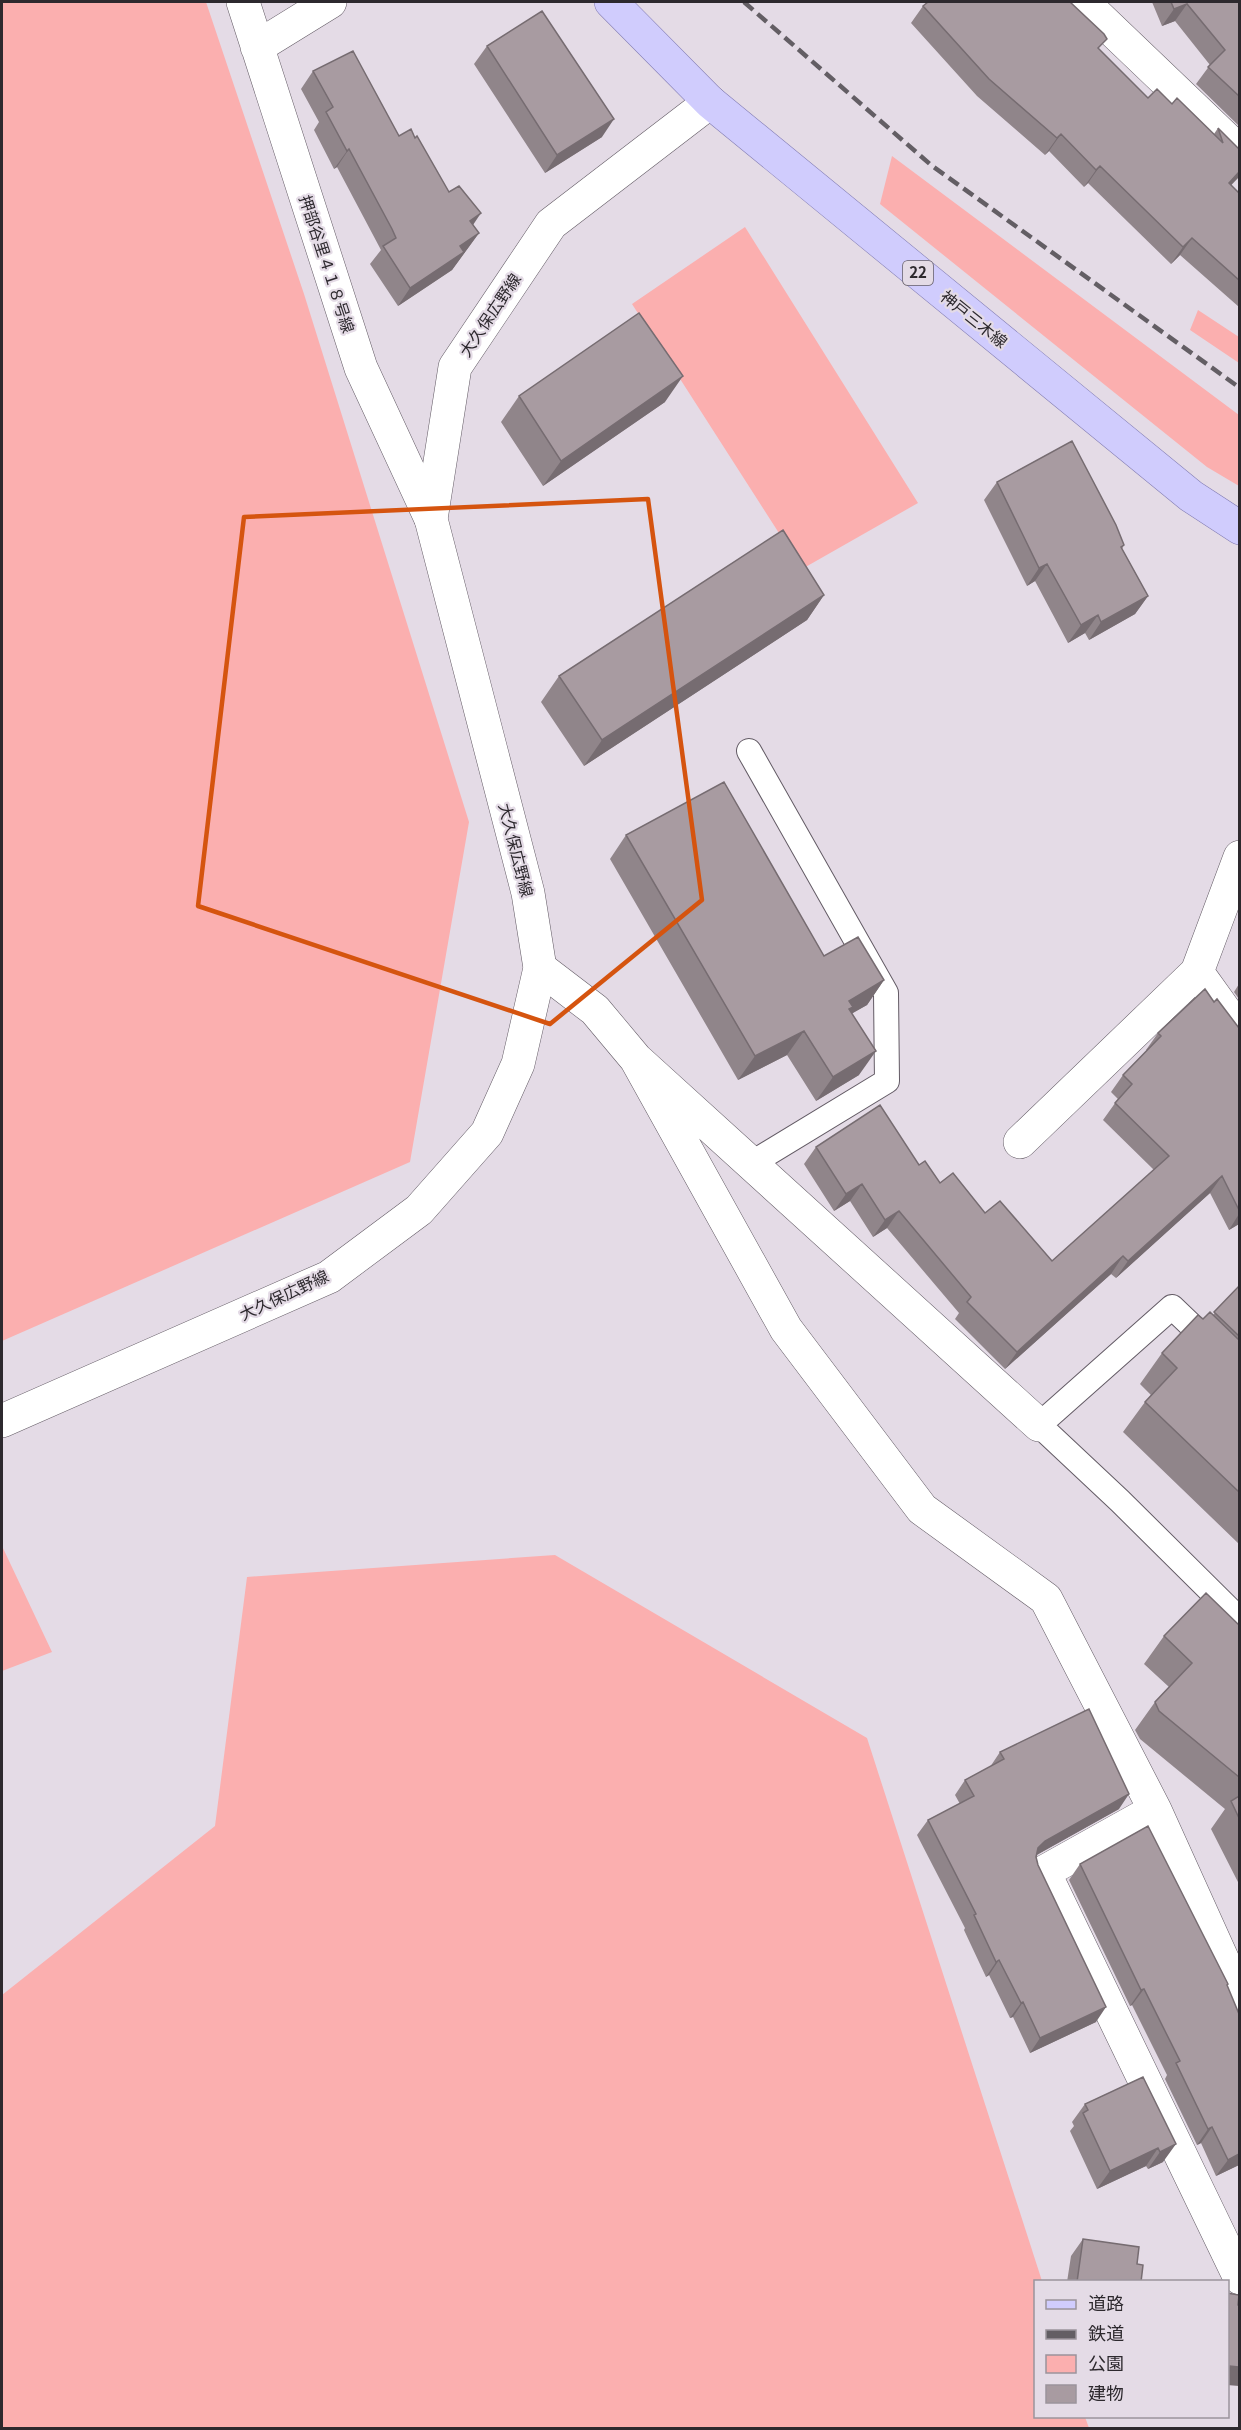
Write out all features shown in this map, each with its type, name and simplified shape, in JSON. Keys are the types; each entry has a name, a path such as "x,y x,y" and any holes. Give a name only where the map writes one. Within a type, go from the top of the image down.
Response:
{"main road":[{"name":"神戸三木線","path":"611,2 710,102 1191,496 1239,528"}],"street":[{"name":"押部谷里４１８号線","path":"243,2 361,368 431,519"},
{"path":"257,47 330,2"},
{"path":"1083,2 1239,152"},
{"name":"大久保広野線","path":"2,1421 329,1277 418,1210 487,1133 518,1065 540,968 528,892 431,519 455,368 551,224 710,102"},
{"path":"1020,1142 1197,972 1239,857"},
{"path":"540,968 595,1011 636,1059 1039,1425"},
{"path":"1197,972 1239,1032"},
{"path":"636,1059 786,1329 914,1499 922,1509 1046,1599 1155,1810 1239,1998"},
{"path":"1155,1810 1044,1872 1239,2278"}],"lane":[{"path":"749,752 886,993 887,1059 887,1081 752,1163"},
{"path":"1239,1372 1172,1307 1039,1425 1120,1501 1239,1620"}],"highlighted area":[{"path":"648,499 702,900 550,1024 198,906 244,517"}],"green space":[{"path":"2,2 206,2 304,294 469,822 410,1162 2,1341"},
{"path":"892,156 1239,415 1239,486 1207,467 880,204"},
{"path":"745,227 918,503 802,569 632,304"},
{"path":"1198,310 1239,337 1239,363 1190,330"},
{"path":"2,1546 52,1652 2,1671"},
{"path":"555,1555 867,1738 1042,2280 1034,2280 1034,2418 1085,2418 1089,2428 2,2428 2,1995 215,1826 247,1577"}],"building":[{"path":"928,2 1070,2 1104,34 1107,39 1098,48 1148,98 1157,89 1172,104 1177,98 1223,143 1218,128 1239,149 1239,172 1229,183 1239,193 1239,280 1192,238 1183,247 1100,166 1096,170 1061,134 1057,138 989,79 923,6"},
{"path":"1171,2 1239,2 1239,96 1208,67 1225,50 1187,4 1174,9"},
{"path":"542,11 614,119 557,155 487,46"},
{"path":"353,51 399,136 411,129 449,192 459,186 481,213 470,221 479,233 460,246 464,252 410,288 383,246 396,238 392,229 349,149 347,151 326,112 333,107 313,71"},
{"path":"639,313 683,376 561,461 519,396"},
{"path":"1072,441 1116,525 1124,545 1121,547 1148,596 1101,622 1098,615 1081,625 1047,564 1039,568 997,482"},
{"path":"783,530 824,595 602,740 559,676"},
{"path":"724,782 824,956 858,937 884,980 849,1001 853,1007 849,1009 876,1051 833,1077 804,1031 755,1056 626,835"},
{"path":"1205,989 1214,1002 1217,999 1239,1028 1239,1210 1222,1176 1128,1261 1123,1256 1017,1352 967,1302 971,1297 899,1211 885,1220 862,1184 846,1194 816,1147 880,1105 919,1165 925,1161 940,1183 953,1173 985,1213 1000,1201 1052,1261 1169,1156 1115,1103 1132,1084 1123,1075 1161,1036 1158,1033"},
{"path":"1239,1286 1239,1336 1214,1312"},
{"path":"1210,1312 1239,1340 1239,1492 1145,1402 1177,1368 1162,1353 1198,1315 1203,1319"},
{"path":"1206,1593 1239,1625 1239,1777 1159,1711 1155,1702 1192,1663 1164,1636"},
{"path":"1089,1709 1129,1794 1045,1841 1038,1848 1036,1857 1106,2007 1040,2038 999,1960 996,1962 974,1915 976,1914 928,1820 974,1796 965,1780 1004,1759 1000,1752"},
{"path":"1239,1796 1239,1818 1231,1801"},
{"path":"1148,1826 1228,1984 1239,2014 1239,2154 1228,2160 1212,2127 1208,2129 1176,2063 1180,2061 1144,1989 1141,1990 1080,1864"},
{"path":"1143,2077 1176,2144 1160,2152 1158,2148 1110,2171 1083,2113 1088,2110 1085,2104"},
{"path":"1083,2239 1139,2247 1137,2264 1143,2265 1141,2280 1077,2280"},
{"path":"1229,2293 1239,2295 1239,2367 1230,2366 1229,2373"}],"railway":[{"path":"744,2 931,165 1240,388"}]}
